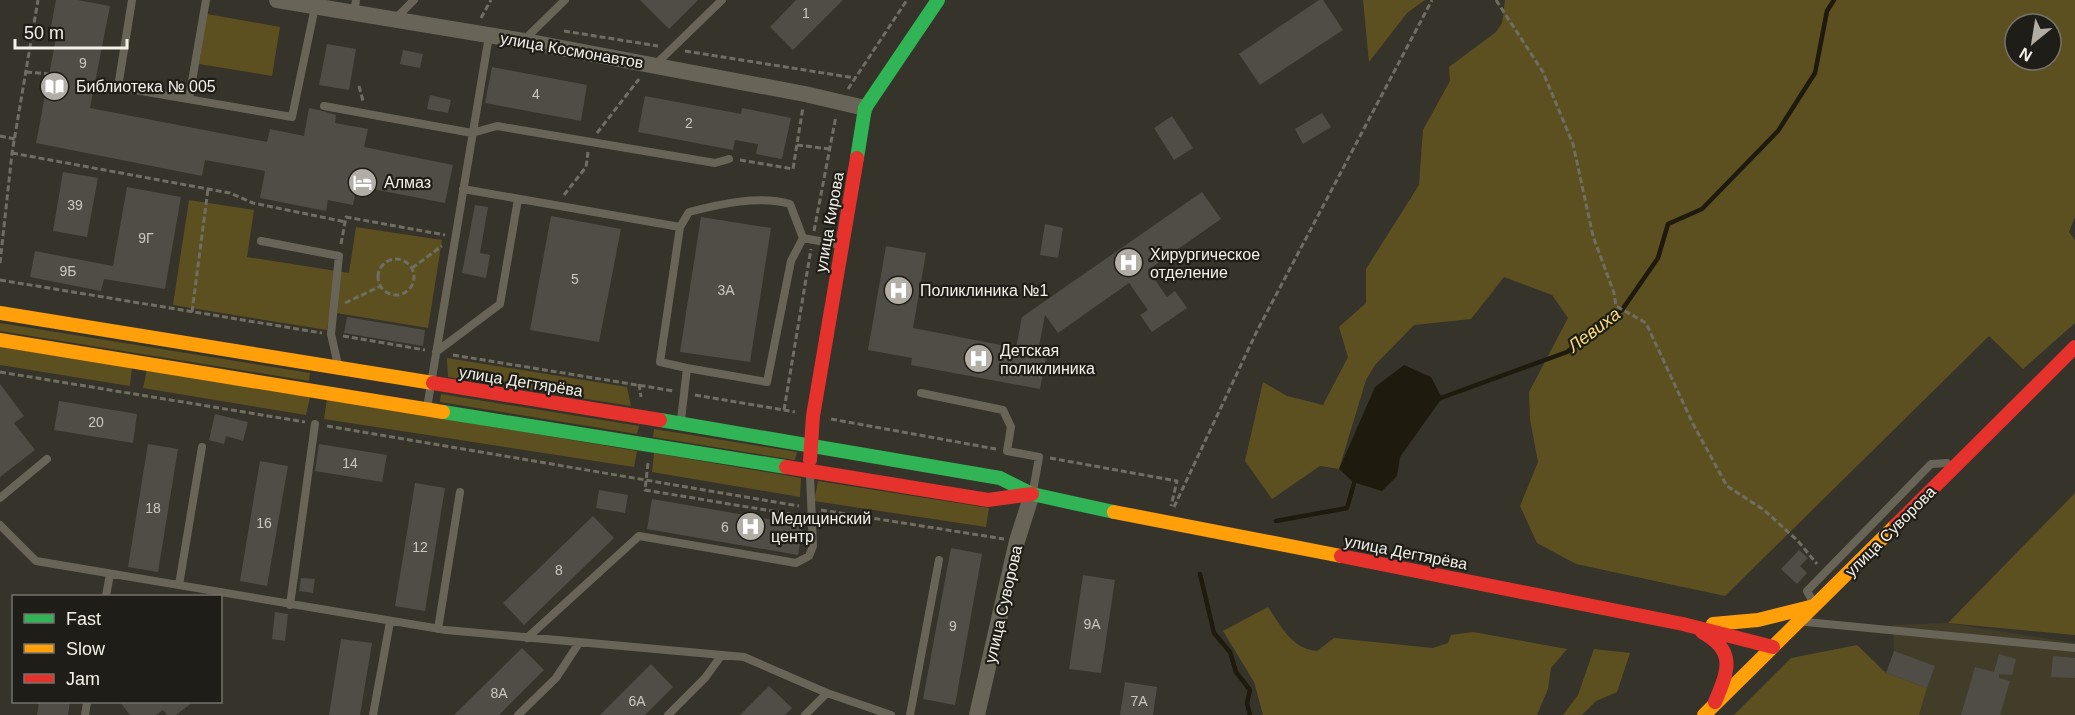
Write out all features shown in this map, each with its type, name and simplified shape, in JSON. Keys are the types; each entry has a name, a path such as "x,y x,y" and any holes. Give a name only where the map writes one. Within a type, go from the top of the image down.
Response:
{"main road":[{"name":"улица Кирова","path":"810,471 809,444 813,416 866,108 938,0"},
{"name":"улица Дегтярёва","path":"0,313 809,444 1000,478 1032,494 1683,624 1773,647"},
{"name":"улица Дегтярёва","path":"0,340 988,500 1032,494"},
{"name":"улица Суворова","path":"1708,711 2075,347"},
{"path":"1683,624 1742,622 1815,605"},
{"path":"1683,624 1722,643 1727,656 1725,680 1708,711"}],"street":[{"name":"улица Космонавтов","path":"277,0 315,7 355,7 394,20 491,28 524,40 805,94 866,108"},
{"name":"улица Суворова","path":"977,715 1017,541 1032,494"}],"lane":[{"path":"132,0 118,87 292,117 315,7"},
{"path":"189,99 206,0"},
{"path":"394,20 414,0"},
{"path":"524,40 565,0"},
{"path":"655,65 722,0"},
{"path":"427,408 491,28"},
{"path":"324,106 472,133 497,126 715,163 729,159"},
{"path":"463,189 680,227"},
{"path":"436,352 500,304 518,199"},
{"path":"774,200 790,204 808,238 791,261 767,381 660,362 680,227 689,212 708,207 774,200"},
{"path":"808,238 842,245"},
{"path":"261,241 339,256 331,334 338,369"},
{"path":"680,423 687,368"},
{"path":"921,393 1003,410 1011,427 1007,451 1039,457 1032,494"},
{"path":"290,604 315,424"},
{"path":"179,585 202,447"},
{"path":"0,498 47,459"},
{"path":"1815,605 1807,591 1931,464 1959,462"},
{"path":"527,638 639,536 796,563 809,556 813,546 810,471"},
{"path":"438,629 460,492"},
{"path":"0,525 36,561 438,629 744,657 863,711 891,715"},
{"path":"910,715 939,560"},
{"path":"106,595 110,574"},
{"path":"374,715 390,622"},
{"path":"1800,622 2075,648"},
{"path":"519,715 556,678 579,643"},
{"path":"668,715 705,678 721,656"},
{"path":"805,715 827,693"}],"path":[{"path":"0,263 12,153 38,0"},
{"path":"1167,522 1257,331 1432,0"},
{"path":"1496,0 1543,72 1574,144 1593,236 1614,293 1616,306 1646,323 1693,424 1727,486 1764,510 1797,541 1824,573"},
{"path":"471,16 491,28"},
{"path":"538,27 855,78"},
{"path":"26,72 49,74"},
{"path":"359,86 367,113"},
{"path":"750,162 793,169 805,94"},
{"path":"0,136 15,139"},
{"path":"797,144 830,149"},
{"path":"12,153 230,193 252,203 345,222"},
{"path":"192,312 208,189"},
{"path":"340,249 346,217 454,237"},
{"path":"412,268 454,237"},
{"path":"784,410 808,238"},
{"path":"396,259 408,263 412,268 414,279 403,294 391,294 381,286 379,274 385,264 396,259"},
{"path":"0,280 784,410 1005,451"},
{"path":"335,307 381,286"},
{"path":"0,372 1017,541"},
{"path":"1039,457 1177,481 1167,522"},
{"path":"648,479 645,490 790,514"}],"shaded area":[{"path":"1363,0 1425,0 1407,13 1369,62"},
{"path":"1505,0 2075,0 2075,217 2069,232 2075,240 2075,323 2023,369 1989,336 1725,596 1576,564 1537,543 1520,506 1538,462 1530,419 1529,392 1568,318 1552,295 1504,277 1471,319 1414,325 1375,365 1366,380 1339,469 1320,466 1272,499 1245,461 1263,382 1287,396 1323,405 1348,357 1339,327 1366,303 1366,269 1419,185 1423,130 1450,81 1449,67 1496,32 1502,23"},
{"path":"207,14 280,27 272,76 199,64"},
{"path":"189,200 254,210 247,257 349,273 356,227 442,240 428,328 330,312 327,330 173,305"},
{"path":"0,323 310,373 309,381 0,331"},
{"path":"0,347 132,367 130,386 0,365"},
{"path":"447,358 627,387 631,406 448,377"},
{"path":"1404,365 1431,377 1442,398 1400,457 1397,476 1382,491 1353,482 1339,469 1375,387"},
{"path":"147,369 310,397 306,415 143,388"},
{"path":"441,394 639,426 637,434 440,402"},
{"path":"327,399 637,451 634,467 324,419"},
{"path":"654,429 797,452 795,460 653,437"},
{"path":"654,453 801,478 800,497 652,472"},
{"path":"818,481 989,508 986,527 814,501"},
{"path":"2075,493 2075,635 1948,623"},
{"path":"1268,607 1294,641 1300,646 1317,651 1334,638 1433,648 1448,643 1451,635 1473,632 1567,649 1551,668 1548,689 1537,715 1263,715 1254,682 1223,631"},
{"path":"1948,623 2075,643 2075,715 1919,715 1927,688 1886,673 1894,651 1893,625"},
{"path":"1857,645 1886,673 1927,688 1919,715 1734,715 1791,658"},
{"path":"1594,649 1630,653 1617,692 1596,701 1582,715 1563,715 1578,695"}],"building":[{"path":"56,0 78,0 110,6 90,108 267,142 270,129 304,136 309,108 319,110 336,115 335,123 368,129 364,147 453,165 445,203 357,186 353,205 328,200 326,211 260,198 265,171 205,160 202,176 36,143 56,38 49,37"},
{"path":"640,0 698,0 669,29"},
{"path":"796,0 843,0 793,50 770,27"},
{"path":"1319,0 1323,0 1343,30 1260,85 1239,54"},
{"path":"327,44 356,49 349,90 319,85"},
{"path":"403,50 423,54 420,68 400,64"},
{"path":"492,67 587,85 581,121 485,103"},
{"path":"430,95 451,100 448,113 427,109"},
{"path":"645,96 741,114 742,108 791,118 782,159 756,154 758,144 735,140 733,150 638,132"},
{"path":"1322,113 1331,127 1303,144 1295,129"},
{"path":"1172,116 1193,148 1174,160 1154,128"},
{"path":"63,172 98,178 87,237 53,231"},
{"path":"127,187 181,197 165,289 104,279 101,291 30,277 35,251 113,266"},
{"path":"1202,192 1221,219 1148,270 1167,297 1175,291 1187,308 1152,332 1140,315 1148,310 1129,283 1058,333 1045,315 1038,352 1047,353 1040,389 911,365 912,358 868,350 886,246 926,253 913,328 1016,348 1022,317"},
{"path":"475,205 488,207 480,253 490,255 486,278 462,273"},
{"path":"551,216 621,229 599,342 530,330"},
{"path":"701,217 771,228 750,362 680,352"},
{"path":"1045,224 1063,228 1058,258 1040,255"},
{"path":"347,317 425,330 423,346 344,333"},
{"path":"0,384 24,416 14,423 35,450 0,477"},
{"path":"59,401 137,414 133,443 54,430"},
{"path":"215,414 248,422 243,441 226,436 224,444 209,440"},
{"path":"148,444 178,449 158,572 128,567"},
{"path":"319,444 387,455 382,482 315,471"},
{"path":"260,461 288,466 267,586 240,581"},
{"path":"415,483 445,488 425,611 395,606"},
{"path":"599,490 628,495 625,513 596,508"},
{"path":"652,499 803,525 798,555 647,529"},
{"path":"593,516 614,538 524,625 503,603"},
{"path":"951,548 982,554 955,705 923,699"},
{"path":"1799,550 1808,558 1800,566 1807,573 1797,584 1781,569"},
{"path":"1083,575 1115,580 1101,673 1069,669"},
{"path":"301,578 315,579 313,593 299,591"},
{"path":"275,612 288,614 285,641 272,639"},
{"path":"341,639 372,643 360,715 329,715"},
{"path":"522,648 544,670 499,715 454,715"},
{"path":"1894,651 1935,666 1927,688 1886,673"},
{"path":"1999,654 2016,659 2012,675 1999,674 1999,678 2010,681 2000,715 1961,715 1975,667 1994,672"},
{"path":"2053,656 2075,658 2075,678 2051,677"},
{"path":"651,664 673,687 645,715 600,715"},
{"path":"1125,682 1157,687 1153,715 1120,715"},
{"path":"769,686 792,708 785,715 740,715"},
{"path":"39,703 70,703 68,715 37,715"},
{"path":"121,703 192,703 176,715 167,715 163,710 156,715 130,715"}],"waterway":[{"name":"Левиха","path":"1438,399 1567,352 1622,310 1658,258 1668,224 1702,209 1778,131 1815,73 1827,11 1834,0"},
{"name":"Левиха","path":"1276,521 1347,508 1355,480"},
{"name":"Левиха","path":"1200,574 1214,633 1230,652 1236,672 1250,690 1247,703 1250,715"}],"traffic: fast":[{"path":"857,158 865,108 938,0"},
{"path":"443,412 786,467"},
{"path":"660,420 1000,478 1032,494 1114,512"}],"traffic: slow":[{"path":"0,313 433,383"},
{"path":"0,340 443,412"},
{"path":"1114,512 1341,556"},
{"path":"1704,715 1896,525"},
{"path":"1713,624 1758,620 1814,606"}],"traffic: jam":[{"path":"810,460 813,416 857,158"},
{"path":"1896,525 2075,347"},
{"path":"433,383 660,420"},
{"path":"786,467 988,500 1032,494"},
{"path":"1341,556 1683,624 1773,647"},
{"path":"1702,632 1713,639 1725,654 1726,671 1715,702"}],"place":[{"name":"Библиотека № 005","path":"55,86"},
{"name":"Алмаз","path":"363,182"},
{"name":"Хирургическое отделение","path":"1129,263"},
{"name":"Поликлиника №1","path":"899,290"},
{"name":"Детская поликлиника","path":"979,359"},
{"name":"Медицинский центр","path":"750,527"}]}
